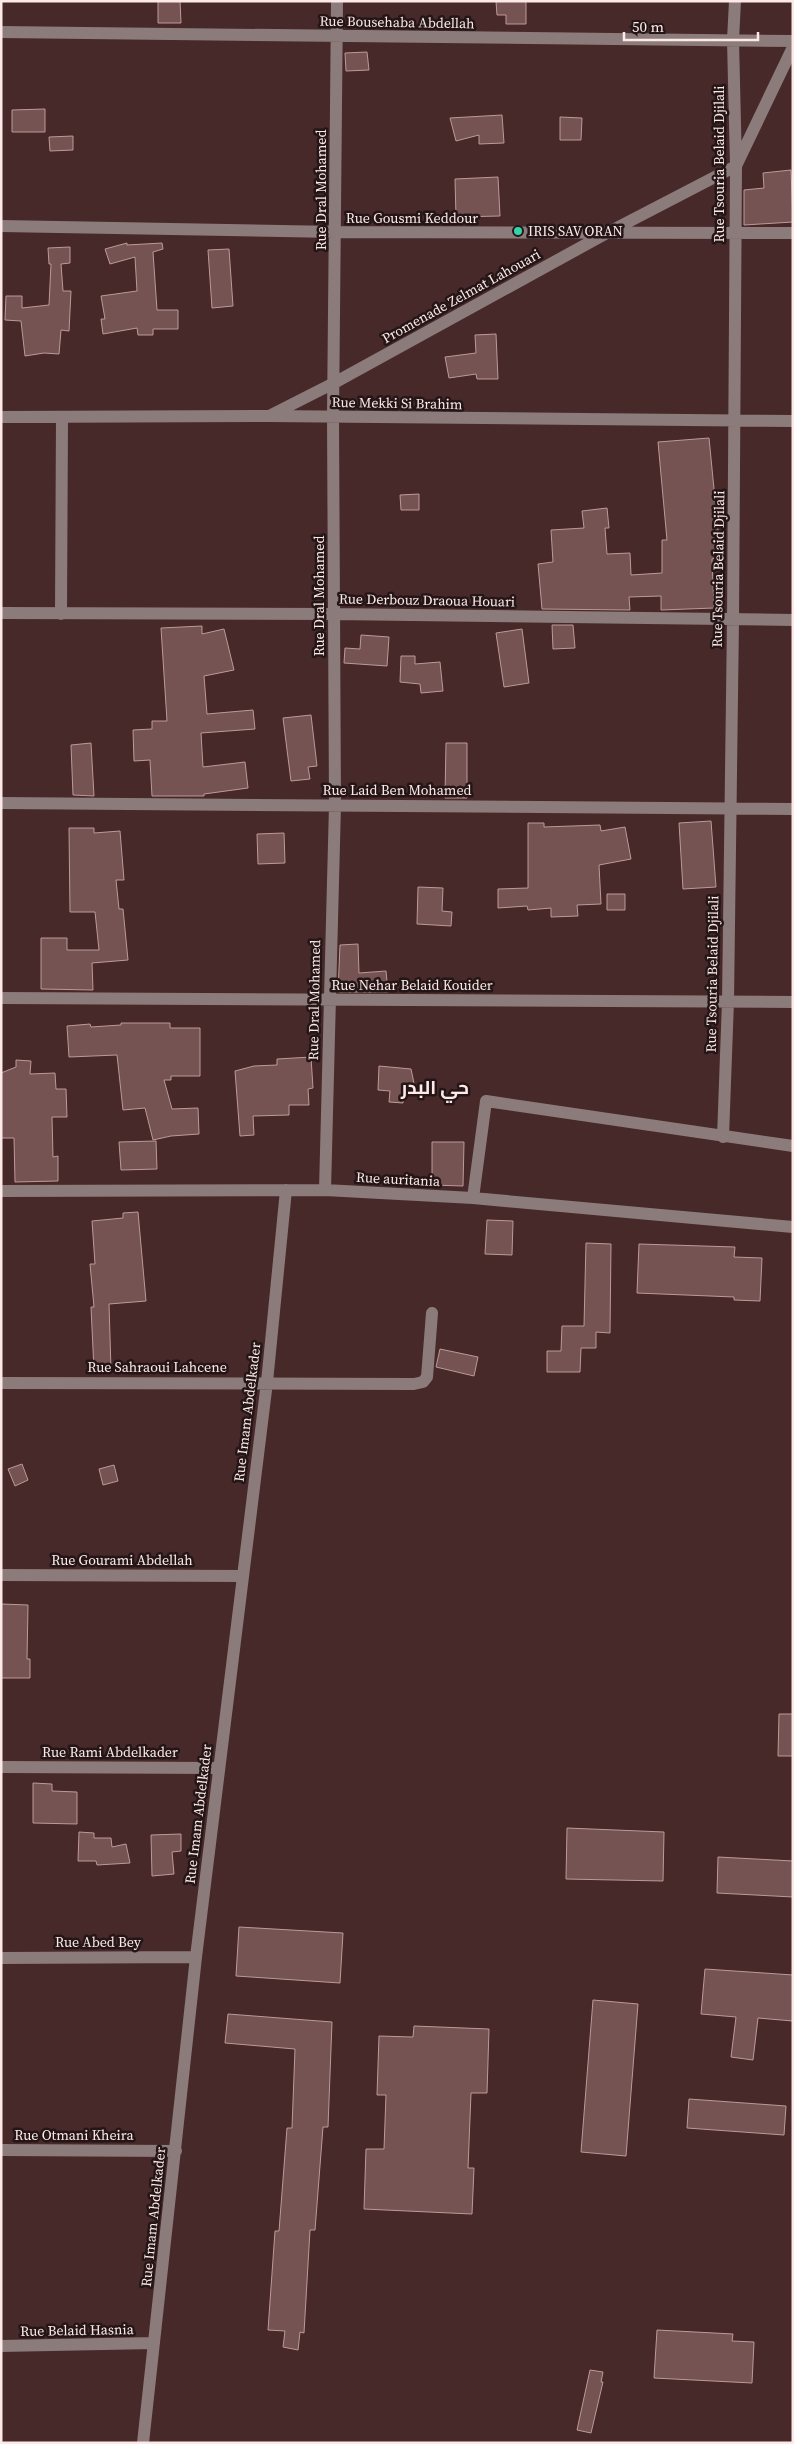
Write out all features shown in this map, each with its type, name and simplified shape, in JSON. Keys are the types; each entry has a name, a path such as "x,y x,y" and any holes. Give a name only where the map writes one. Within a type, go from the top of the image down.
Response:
{"street":[{"name":"Rue Dral Mohamed","path":"325,1190 335,805 333,417 337,1"},
{"name":"Rue Tsouria Belaid Djilali","path":"723,1136 728,1001 733,620 734,232 736,166 733,40 735,1"},
{"name":"Rue Bousehaba Abdellah","path":"1,32 793,41"},
{"path":"736,166 793,47"},
{"name":"Promenade Zelmat Lahouari","path":"269,416 334,383 605,234 736,166"},
{"name":"Rue Gousmi Keddour","path":"1,226 336,232 793,233"},
{"name":"Rue Mekki Si Brahim","path":"1,417 269,416 793,421"},
{"path":"61,614 62,417"},
{"name":"Rue Derbouz Draoua Houari","path":"1,614 334,614 793,620"},
{"name":"Rue Laid Ben Mohamed","path":"1,803 730,807 793,809"},
{"name":"Rue Nehar Belaid Kouider","path":"1,998 793,1002"},
{"path":"474,1198 486,1100 793,1146"},
{"name":"Rue Imam Abdelkader","path":"143,2443 196,1957 267,1382 286,1190"},
{"name":"Rue auritania","path":"1,1191 325,1190 474,1198 793,1227"},
{"name":"Rue Sahraoui Lahcene","path":"1,1383 267,1382 414,1384 423,1382 427,1377 432,1313"},
{"name":"Rue Gourami Abdellah","path":"1,1575 243,1576"},
{"name":"Rue Rami Abdelkader","path":"1,1767 219,1768"},
{"name":"Rue Abed Bey","path":"1,1958 196,1957"},
{"name":"Rue Otmani Kheira","path":"1,2150 176,2151"},
{"name":"Rue Belaid Hasnia","path":"1,2346 154,2343"}],"building":[{"path":"158,1 180,1 181,23 158,23"},
{"path":"496,1 526,1 526,24 506,24 506,15 497,15"},
{"path":"367,52 369,70 346,71 345,53"},
{"path":"45,109 45,132 12,132 12,110"},
{"path":"502,115 504,143 479,144 479,135 456,141 450,118"},
{"path":"560,117 582,118 581,140 560,140"},
{"path":"73,136 73,150 50,151 49,137"},
{"path":"791,170 793,222 744,225 744,190 764,188 763,173"},
{"path":"498,177 500,216 456,217 455,179"},
{"path":"127,243 127,245 162,243 163,249 153,252 157,310 178,310 178,329 153,329 153,335 138,335 137,328 103,334 101,319 105,319 101,296 137,291 135,257 110,264 105,249"},
{"path":"70,247 70,263 61,264 63,291 71,291 69,331 61,330 59,354 44,353 25,356 21,321 5,320 6,296 22,296 22,308 49,305 51,264 49,264 48,248"},
{"path":"229,249 233,306 212,308 208,250"},
{"path":"496,334 498,379 477,379 476,374 449,378 445,357 476,353 475,335"},
{"path":"709,438 719,540 714,540 716,558 712,559 714,608 661,610 661,596 629,597 630,610 542,609 538,564 553,562 551,530 584,528 582,511 607,508 609,528 605,528 607,554 630,553 631,575 662,573 662,540 667,540 658,442"},
{"path":"419,494 419,510 401,510 400,495"},
{"path":"552,625 573,625 575,648 553,649"},
{"path":"202,626 202,634 224,629 234,670 204,676 207,714 253,710 255,729 201,733 203,767 245,762 248,788 204,794 204,796 152,796 150,760 134,761 133,730 152,729 152,721 167,721 161,628"},
{"path":"522,629 529,683 504,687 496,633"},
{"path":"361,635 389,637 387,666 344,663 345,648 360,649"},
{"path":"401,656 415,656 415,664 440,662 443,691 421,693 420,684 400,682"},
{"path":"311,715 317,766 308,767 310,779 291,781 283,718"},
{"path":"91,743 94,796 73,795 71,745"},
{"path":"446,743 467,743 467,798 445,798"},
{"path":"711,821 716,887 683,889 679,823"},
{"path":"528,823 544,823 544,827 600,825 601,831 625,827 631,859 599,865 601,904 577,905 578,916 551,917 551,908 528,910 527,906 498,908 498,889 528,888"},
{"path":"69,828 94,828 94,833 120,831 124,880 116,880 119,909 123,909 128,960 92,963 93,990 41,989 41,938 67,938 67,950 99,950 95,912 70,912"},
{"path":"284,833 285,863 258,864 257,834"},
{"path":"418,887 443,888 442,911 452,912 451,926 417,924"},
{"path":"607,894 625,894 625,910 607,910"},
{"path":"358,944 359,973 386,971 388,992 338,992 340,945"},
{"path":"121,1023 170,1023 170,1028 200,1028 200,1076 171,1076 171,1080 164,1080 172,1109 198,1108 199,1134 171,1136 153,1140 145,1108 123,1110 117,1055 69,1057 67,1026 90,1024 91,1027 121,1025"},
{"path":"311,1057 313,1088 308,1089 309,1105 289,1105 289,1115 253,1116 254,1135 240,1136 235,1071 254,1066 277,1065 277,1059"},
{"path":"16,1060 31,1061 30,1074 55,1073 56,1089 66,1089 67,1117 52,1117 53,1157 58,1156 58,1181 15,1182 14,1138 1,1138 1,1073 16,1067"},
{"path":"379,1066 411,1069 415,1088 404,1090 403,1103 389,1102 390,1091 378,1090"},
{"path":"156,1141 157,1169 121,1170 119,1142"},
{"path":"432,1142 464,1142 463,1186 432,1185"},
{"path":"138,1212 146,1301 109,1304 111,1370 94,1370 91,1307 94,1307 90,1264 95,1264 92,1221 123,1218 123,1213"},
{"path":"487,1220 513,1221 512,1255 485,1254"},
{"path":"586,1243 611,1244 610,1333 596,1332 596,1348 581,1348 580,1372 547,1372 547,1351 561,1351 562,1326 584,1326"},
{"path":"639,1244 735,1247 734,1257 762,1258 760,1301 734,1300 734,1297 637,1293"},
{"path":"440,1349 478,1357 474,1376 436,1367"},
{"path":"22,1464 28,1480 15,1486 8,1469"},
{"path":"114,1465 118,1481 103,1485 99,1469"},
{"path":"1,1604 28,1605 27,1659 30,1659 30,1678 1,1678"},
{"path":"779,1714 793,1714 793,1756 778,1756"},
{"path":"33,1783 52,1784 52,1791 77,1792 77,1824 33,1823"},
{"path":"567,1828 664,1832 663,1881 566,1879"},
{"path":"79,1832 94,1833 94,1838 111,1838 112,1847 126,1844 130,1863 97,1865 96,1861 78,1861"},
{"path":"181,1834 181,1851 172,1852 174,1874 152,1876 151,1835"},
{"path":"718,1857 793,1861 793,1897 717,1893"},
{"path":"239,1927 343,1933 340,1983 236,1976"},
{"path":"705,1969 793,1975 793,2021 758,2018 753,2060 731,2057 736,2017 701,2014"},
{"path":"593,2000 638,2004 626,2156 581,2152"},
{"path":"228,2014 332,2022 328,2127 323,2127 315,2230 310,2230 304,2333 300,2332 298,2350 283,2347 285,2331 268,2330 275,2231 279,2231 287,2128 292,2128 295,2049 225,2043"},
{"path":"414,2026 489,2029 487,2093 471,2093 468,2168 474,2168 472,2214 364,2209 366,2149 384,2149 386,2095 377,2095 379,2036 413,2037"},
{"path":"689,2099 786,2106 784,2135 687,2128"},
{"path":"657,2330 733,2334 732,2341 754,2342 752,2383 654,2378"},
{"path":"590,2370 603,2372 601,2382 603,2382 591,2433 577,2430"}],"place":[{"name":"IRIS SAV ORAN","path":"518,231"}],"district":[{"name":"حي البدر","path":"435,1087"}]}
